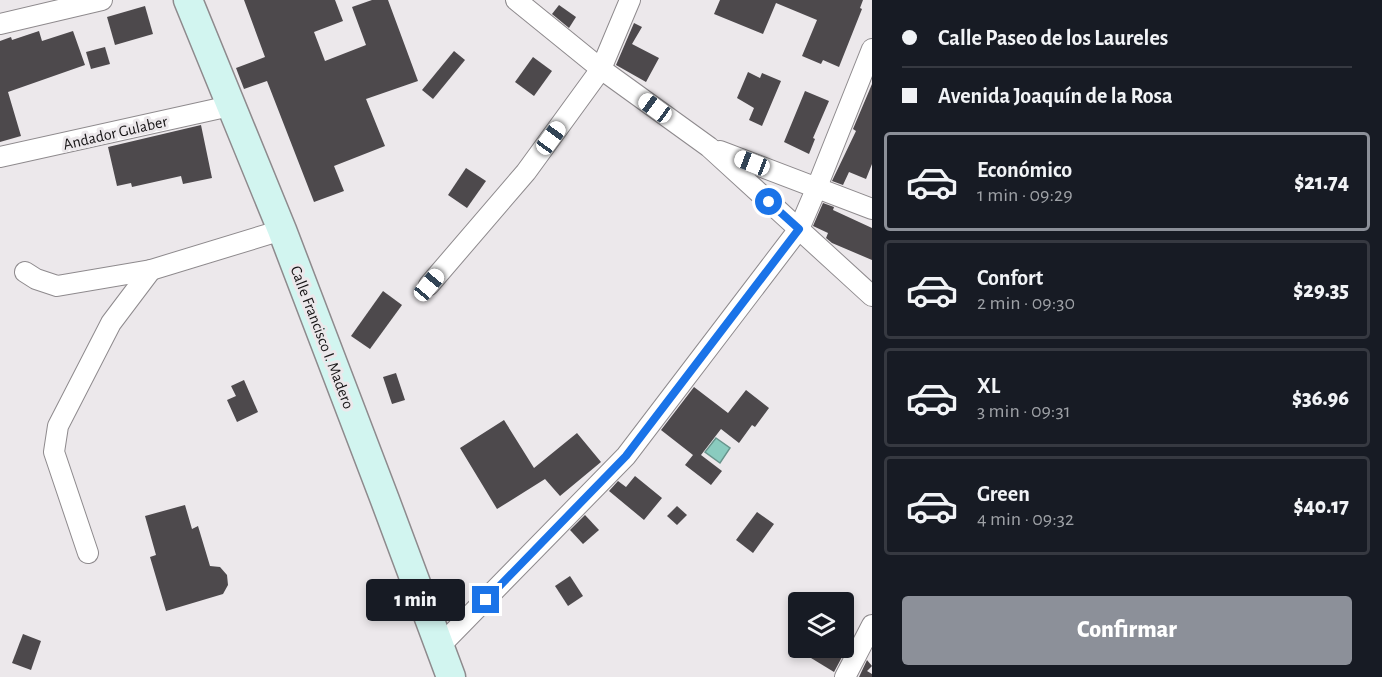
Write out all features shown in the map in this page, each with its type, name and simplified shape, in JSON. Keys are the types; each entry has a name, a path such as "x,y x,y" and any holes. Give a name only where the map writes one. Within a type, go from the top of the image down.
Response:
{"main road":[{"name":"Calle Francisco I. Madero","path":"188,0 282,230 451,677"}],"street":[{"path":"0,24 102,0"},
{"path":"516,0 601,69 709,147 872,296"},
{"path":"429,285 526,172 601,69 630,0"},
{"path":"439,647 626,456 799,229 818,187 872,49"},
{"name":"Andador Gulaber","path":"0,157 230,106"},
{"path":"709,147 872,209"},
{"path":"25,272 36,279 57,286 152,270 282,230"},
{"path":"88,553 54,452 58,426 111,323 152,270"},
{"path":"845,677 872,625"}],"shaded area":[{"path":"716,438 730,448 720,463 705,452"}],"building":[{"path":"244,0 335,0 343,21 314,32 325,61 366,45 352,7 372,0 388,0 418,81 366,99 385,146 334,166 344,191 314,202 267,81 244,89 236,68 265,57"},
{"path":"720,0 863,0 860,8 862,9 839,67 823,60 821,64 802,56 817,20 776,3 763,34 714,14"},
{"path":"559,5 576,17 569,28 552,14"},
{"path":"145,6 153,34 115,45 107,17"},
{"path":"634,23 642,27 632,44 659,58 646,82 616,65"},
{"path":"39,31 42,41 73,31 85,65 8,92 21,136 0,142 0,41 11,37 12,40"},
{"path":"105,47 110,64 91,69 86,52"},
{"path":"454,51 465,60 433,99 422,90"},
{"path":"533,57 552,71 534,96 515,82"},
{"path":"748,72 760,78 762,73 781,81 762,126 749,120 754,108 737,98"},
{"path":"872,84 872,164 866,179 849,172 843,185 832,181 856,131 853,129"},
{"path":"805,91 829,101 813,138 815,139 809,154 784,142"},
{"path":"201,125 212,178 183,184 181,176 132,187 131,183 117,186 108,147"},
{"path":"466,168 486,181 467,208 448,195"},
{"path":"823,203 872,228 872,260 832,243 826,238 828,233 813,226"},
{"path":"383,291 402,305 370,349 351,336"},
{"path":"396,373 405,400 392,404 383,377"},
{"path":"244,380 258,412 237,422 227,400 236,396 231,386"},
{"path":"694,387 728,413 746,390 769,408 755,427 752,425 739,443 721,429 701,455 722,471 711,485 685,465 693,455 661,430"},
{"path":"504,420 534,468 577,433 601,462 560,496 545,479 497,509 460,448"},
{"path":"635,476 662,498 644,520 609,491 618,481 626,487"},
{"path":"185,505 192,529 198,526 210,566 220,567 227,575 228,585 223,594 166,611 150,557 156,555 145,516"},
{"path":"677,506 687,515 677,525 667,516"},
{"path":"757,512 774,524 753,553 736,540"},
{"path":"585,515 599,530 583,544 570,530"},
{"path":"570,576 583,596 568,606 555,586"},
{"path":"23,634 41,641 31,670 12,663"},
{"path":"811,658 841,658 834,672"},
{"path":"867,660 872,666 867,671 872,674 872,677 859,677"}],"route":[{"path":"486,600 626,456 799,229 769,202"}]}
